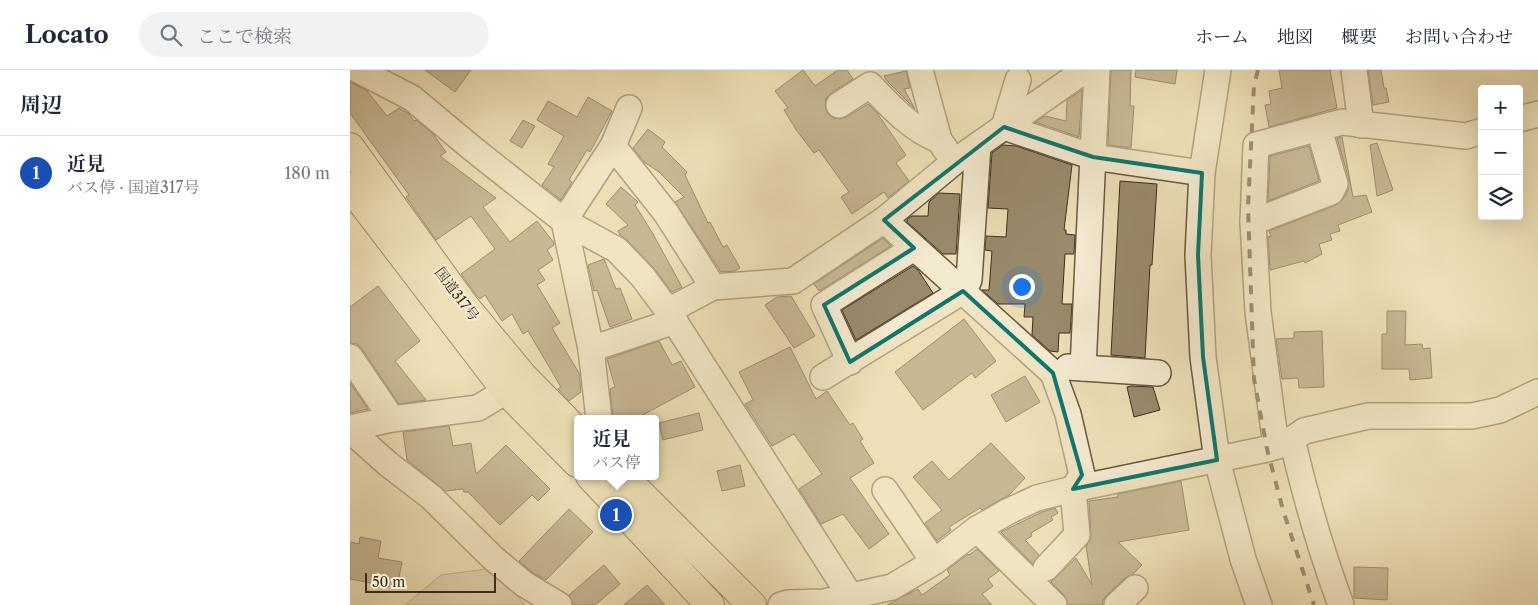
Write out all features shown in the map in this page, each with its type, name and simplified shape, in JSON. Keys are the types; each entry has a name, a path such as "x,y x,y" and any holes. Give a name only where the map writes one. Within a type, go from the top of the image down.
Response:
{"highway":[{"name":"国道317号","path":"350,147 464,305 514,384 574,428"},
{"name":"国道317号","path":"350,187 574,457"},
{"name":"国道317号","path":"595,480 710,605"},
{"path":"627,480 752,605"}],"street":[{"path":"358,70 412,98 564,221 617,250 643,277 672,316 853,601"},
{"path":"920,70 939,140 954,162"},
{"path":"591,349 672,316 713,287 793,280 884,220 954,162 1085,70"},
{"path":"1083,368 1097,70"},
{"path":"1218,70 1202,174 1198,255 1203,357 1217,460 1243,560 1259,605"},
{"path":"1354,70 1362,125"},
{"path":"1004,126 1018,80"},
{"path":"839,105 870,85 897,113 923,134 939,140"},
{"path":"599,415 591,349 564,221 613,146 629,108"},
{"path":"1523,118 1538,114"},
{"path":"1341,605 1329,573 1303,485 1284,443 1258,312 1253,222 1256,145 1342,122 1466,136 1478,132"},
{"path":"1004,126 1093,157 1202,174"},
{"path":"1253,222 1331,192 1335,184 1319,128"},
{"path":"823,377 963,291 970,280 978,145"},
{"path":"613,146 666,213 713,287"},
{"path":"884,220 1053,373 1068,414 1082,475 1073,489 1077,535 1046,568"},
{"path":"850,362 824,305 914,248"},
{"path":"350,357 392,419"},
{"path":"1045,365 1158,373"},
{"path":"350,429 392,419 478,408 514,384"},
{"path":"781,605 788,603 853,601 892,587 934,562 977,529 1037,498 1217,460 1284,443 1304,431 1368,416 1472,416 1500,410 1538,392"},
{"path":"350,429 388,464 431,496 493,558 518,578 559,605"},
{"path":"886,490 934,562"},
{"path":"977,529 1054,605"},
{"path":"1117,605 1135,588"}],"highlighted area":[{"path":"1004,127 1093,157 1202,173 1198,255 1203,357 1217,460 1073,489 1082,475 1053,373 963,291 850,362 824,305 914,248 884,220"}],"shaded area":[{"path":"494,568 525,605 405,605 441,575"}],"building":[{"path":"425,70 471,70 455,92"},
{"path":"803,70 815,86 838,70 847,70 853,79 826,98 825,106 827,113 833,118 840,119 847,117 868,104 877,113 906,155 896,163 909,181 888,198 884,192 852,214 841,197 849,192 819,150 814,153 797,131 784,110 788,108 775,91"},
{"path":"1111,70 1131,70 1130,106 1134,106 1131,148 1108,145"},
{"path":"1136,70 1177,70 1175,84 1135,77"},
{"path":"1279,70 1330,70 1337,108 1269,127 1265,105 1271,104 1269,91 1282,88"},
{"path":"1368,70 1381,70 1389,102 1373,105"},
{"path":"906,71 910,88 904,89 915,109 884,76"},
{"path":"350,82 367,91 387,116 399,108 433,134 446,152 440,156 496,198 483,207 510,242 537,221 554,243 547,250 553,260 538,270 545,280 537,285 560,323 552,328 579,373 581,392 569,401 558,389 561,387 528,331 523,334 512,314 502,321 485,295 480,299 461,274 495,249 471,216 436,240 406,197 409,195 350,113"},
{"path":"1082,90 1079,137 1035,122 1045,116 1066,121 1067,100"},
{"path":"588,97 612,111 590,152 587,150 569,180 572,182 561,200 542,185 554,167 548,164 564,136 537,120 548,101 577,117"},
{"path":"523,120 535,126 522,148 510,141"},
{"path":"648,129 665,142 662,147 687,172 685,175 708,223 710,222 723,247 727,245 740,268 735,271 721,272 675,202 684,197 659,172 644,162 633,148"},
{"path":"1342,137 1353,197 1366,195 1372,212 1338,225 1340,231 1330,234 1332,240 1319,244 1322,254 1305,263 1304,261 1270,270 1268,237 1271,236 1269,231 1336,205 1344,198 1348,190 1349,180 1337,138"},
{"path":"1377,143 1393,190 1377,196 1370,145"},
{"path":"1003,145 1016,146 1072,165 1064,230 1066,230 1066,234 1075,235 1074,254 1065,254 1062,304 1072,304 1070,333 1059,333 1058,352 1050,351 1032,335 1033,317 1024,317 1025,304 998,304 982,290 989,290 992,251 985,250 986,236 1006,237 1008,209 988,208 992,153"},
{"path":"1309,146 1319,181 1268,201 1270,156"},
{"path":"1120,181 1157,184 1145,358 1111,355"},
{"path":"621,187 638,202 635,205 682,287 672,292 653,267 620,235 618,231 628,225 606,204"},
{"path":"939,193 960,194 956,254 943,254 907,222 907,219 912,216 928,216 929,202"},
{"path":"883,238 891,246 819,291 814,284"},
{"path":"604,259 616,289 620,288 632,319 610,327 597,290 594,291 588,265"},
{"path":"913,266 918,270 933,293 856,340 842,310"},
{"path":"378,286 420,341 395,361 426,400 399,404 362,349 357,344 350,343 350,307"},
{"path":"791,296 815,336 794,348 765,305 777,297"},
{"path":"1387,311 1406,311 1405,345 1422,344 1423,349 1430,348 1432,378 1410,380 1409,369 1382,369 1382,334 1387,334"},
{"path":"964,319 996,361 975,378 972,373 923,410 895,372"},
{"path":"1322,331 1324,387 1299,388 1298,378 1282,379 1276,339 1294,338 1294,332"},
{"path":"659,341 672,365 681,361 695,387 642,415 613,415 610,389 615,387 607,359"},
{"path":"790,347 816,399 827,391 850,425 853,423 863,439 860,441 874,463 850,478 889,534 869,549 843,514 821,524 799,489 822,474 794,434 772,446 745,404 753,400 739,372"},
{"path":"1025,376 1040,402 1006,422 991,395"},
{"path":"350,383 368,409 350,413"},
{"path":"1127,387 1153,387 1160,410 1134,417"},
{"path":"699,413 703,430 663,440 659,423"},
{"path":"449,426 453,446 471,443 476,474 506,445 550,489 538,501 532,495 500,525 468,492 464,492 463,489 445,491 407,460 403,432"},
{"path":"991,443 1025,478 1009,495 982,510 980,508 949,527 951,530 937,541 925,523 942,510 913,477 932,461 949,480"},
{"path":"740,465 745,486 722,491 717,471"},
{"path":"1181,481 1189,530 1118,542 1142,565 1107,595 1103,600 1103,605 1068,605 1064,595 1051,582 1076,558 1092,585 1086,546 1091,534 1089,501 1118,497 1118,494"},
{"path":"1055,508 1058,513 1051,517 1053,520 1031,533 1032,536 1025,540 1039,555 1033,564 1001,532 1042,512"},
{"path":"569,509 593,532 546,580 532,572 519,561"},
{"path":"360,537 381,541 378,558 402,562 397,588 350,579 350,542 359,544"},
{"path":"977,549 999,571 988,579 993,586 982,594 992,605 887,605 918,589 922,595 950,575 947,570"},
{"path":"604,565 620,584 595,605 573,605 569,595"},
{"path":"1354,567 1388,568 1387,600 1354,598"},
{"path":"647,585 665,605 624,605"}],"railway":[{"path":"1258,70 1254,85 1248,207 1254,379 1267,449 1283,510 1314,605"}],"place":[{"name":"近見","path":"616,515"}]}
